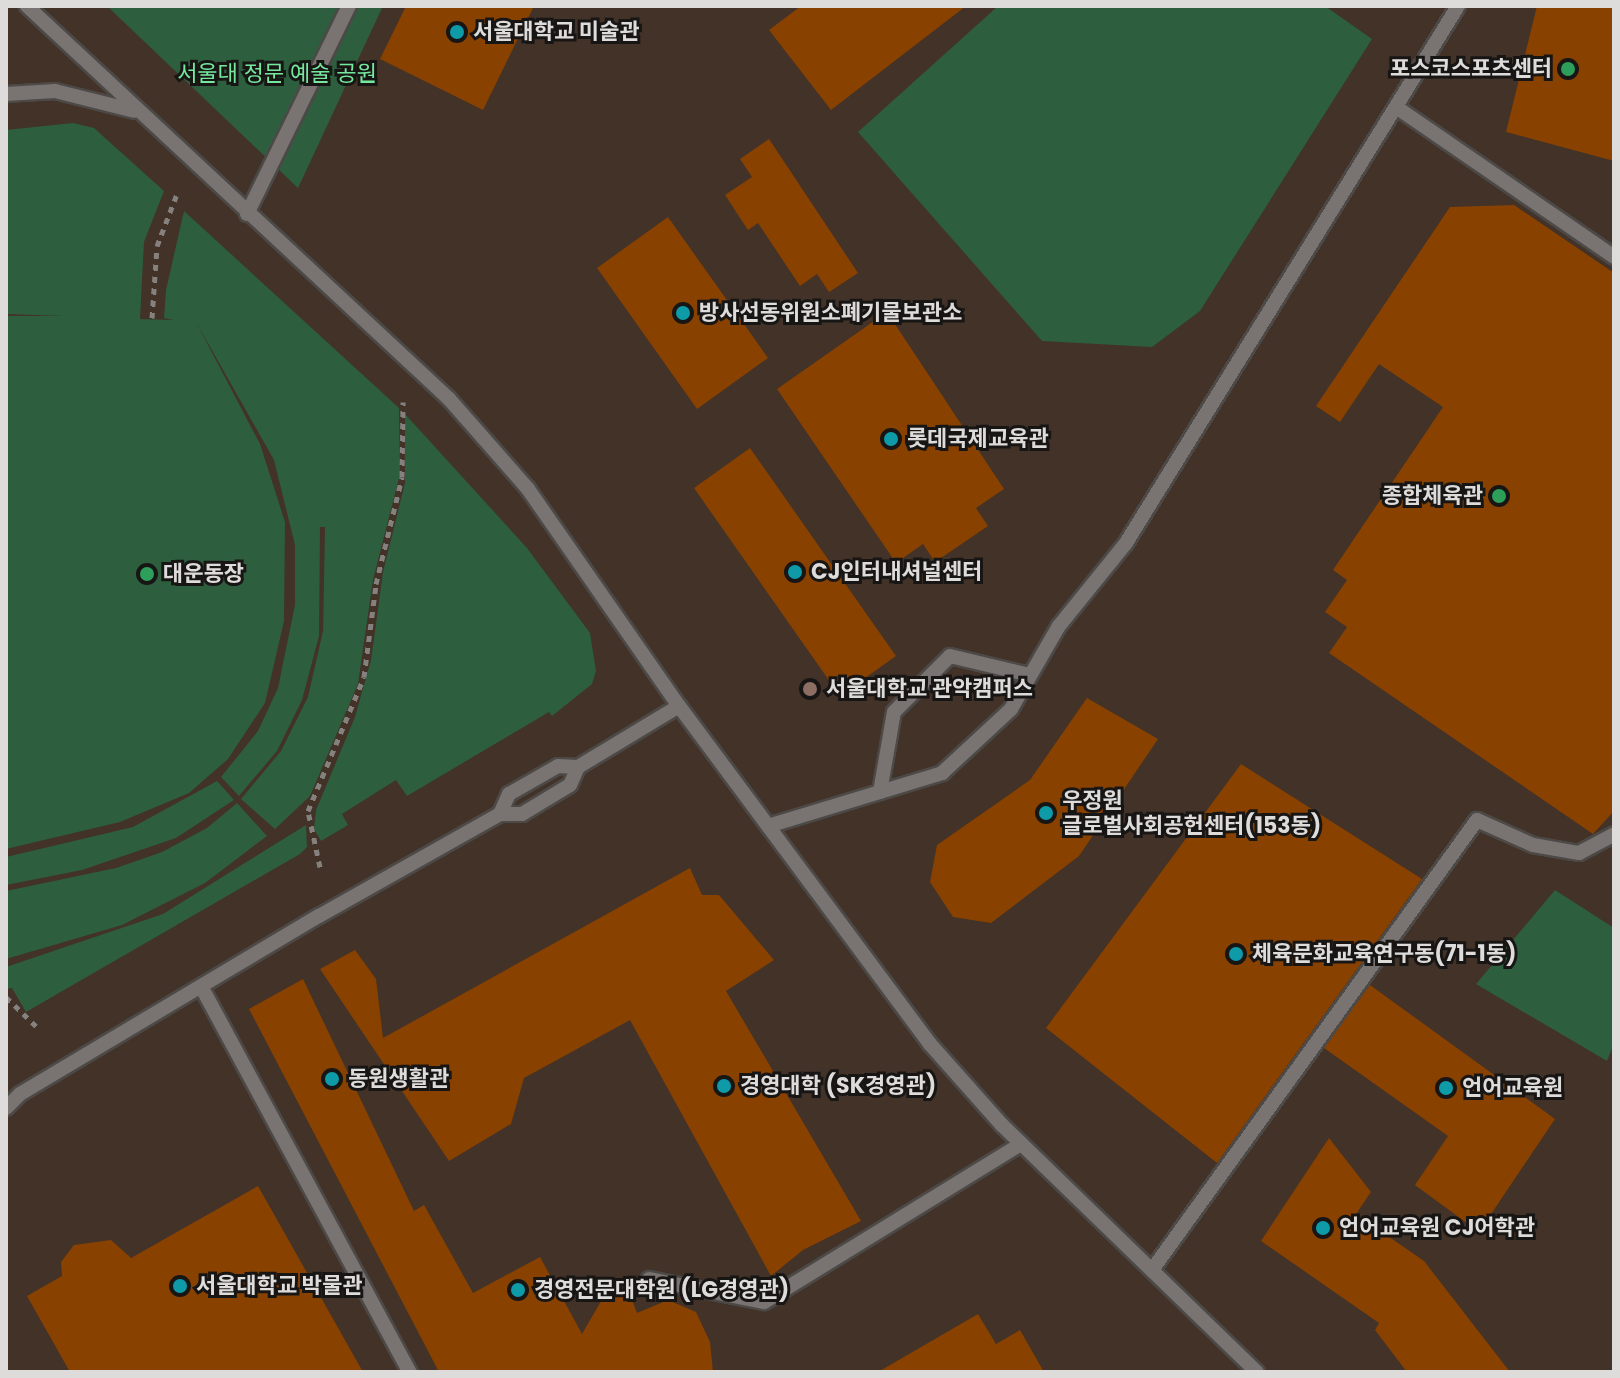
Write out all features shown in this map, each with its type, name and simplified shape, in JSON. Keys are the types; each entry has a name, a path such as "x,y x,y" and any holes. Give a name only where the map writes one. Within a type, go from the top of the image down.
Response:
{"lane":[{"path":"27,6 136,112 449,399 518,478 679,706 920,1032 1021,1144 1257,1372"},
{"path":"247,214 349,6"},
{"path":"768,826 942,773 1011,709 1059,626 1126,543 1458,6"},
{"path":"6,94 55,91 136,112"},
{"path":"1396,107 1614,257"},
{"path":"880,792 894,712 950,656 1030,675"},
{"path":"500,814 509,794 558,766 578,767 679,706"},
{"path":"6,1108 20,1094 500,814 522,814 570,785 578,767"},
{"path":"1152,1270 1477,820 1533,845 1579,853 1614,834"},
{"path":"202,988 410,1372"},
{"path":"649,1279 764,1302 1021,1144"}],"path":[{"path":"152,318 157,246 177,194"},
{"path":"320,867 308,811 364,677 376,584 402,477 403,402"},
{"path":"6,997 36,1026"}],"shaded area":[{"name":"서울대학교 관악캠퍼스","path":"6,6 1614,6 1614,1372 6,1372"}],"green space":[{"name":"서울대 정문 예술 공원","path":"107,6 383,6 298,188"},
{"path":"998,6 1325,6 1372,39 1200,311 1152,347 1042,341 858,132"},
{"name":"대운동장","path":"73,123 94,128 164,191 144,242 140,319 173,320 164,318 166,290 184,211 399,408 400,474 373,580 358,684 310,796 275,829 241,799 281,751 308,697 323,631 325,527 320,527 319,636 302,700 277,751 239,796 221,777 258,731 278,688 295,605 295,545 274,460 196,322 260,444 285,522 284,621 265,703 228,759 189,793 120,822 6,849 6,316 64,316 6,314 6,130"},
{"path":"405,414 527,548 590,633 596,671 592,684 552,716 549,712 407,796 396,780 342,814 348,825 321,841 314,829 316,810 355,717 371,660 383,572 405,483"},
{"path":"217,781 234,800 176,838 82,870 6,885 6,857 133,827"},
{"path":"237,803 267,836 205,883 122,925 6,959 6,891 116,868 162,852 207,828"},
{"path":"306,825 307,847 300,854 26,1012 12,988 6,989 6,967 163,914"},
{"path":"1555,890 1614,928 1614,1043 1607,1061 1476,984"}],"building":[{"name":"서울대학교 미술관","path":"406,6 534,6 483,110 380,59"},
{"path":"801,6 966,6 831,110 769,30"},
{"name":"포스코스포츠센터","path":"1537,6 1614,6 1614,161 1506,132"},
{"path":"769,139 858,273 829,292 817,274 800,286 758,223 748,230 725,195 752,177 740,159"},
{"name":"종합체육관","path":"1514,205 1614,273 1614,811 1593,834 1329,653 1347,627 1325,612 1347,580 1333,570 1443,407 1379,364 1340,422 1316,406 1450,207"},
{"name":"방사선동위원소폐기물보관소","path":"668,217 768,358 697,409 597,268"},
{"name":"롯데국제교육관","path":"887,312 1004,489 976,508 988,526 935,562 923,544 896,563 777,389"},
{"name":"CJ인터내셔널센터","path":"750,448 896,656 840,696 694,488"},
{"name":"우정원 글로벌사회공헌센터(153동)","path":"1087,698 1158,739 1079,856 991,923 953,917 930,882 937,845 1030,780"},
{"name":"체육문화교육연구동(71-1동)","path":"1241,764 1422,879 1217,1163 1046,1028"},
{"name":"경영대학 (SK경영관)","path":"690,868 702,895 719,895 774,960 726,991 861,1221 803,1250 771,1276 630,1020 524,1078 511,1124 449,1161 320,969 355,950 376,979 383,1038"},
{"name":"경영전문대학원 (LG경영관)","path":"303,979 414,1211 424,1205 473,1293 540,1257 582,1334 604,1296 627,1287 637,1313 668,1300 696,1312 710,1342 713,1372 439,1372 249,1009"},
{"name":"언어교육원","path":"1370,985 1555,1119 1479,1232 1415,1185 1448,1136 1324,1048"},
{"path":"1329,1138 1371,1192 1356,1214 1424,1261 1510,1372 1407,1372 1375,1330 1379,1323 1261,1241"},
{"name":"서울대학교 박물관","path":"258,1186 363,1372 70,1372 27,1296 62,1276 61,1262 74,1245 111,1240 131,1258"},
{"path":"978,1314 996,1344 1020,1330 1044,1372 878,1372"}],"place":[{"name":"서울대학교 미술관","path":"457,32"},
{"name":"포스코스포츠센터","path":"1568,69"},
{"name":"방사선동위원소폐기물보관소","path":"683,313"},
{"name":"롯데국제교육관","path":"891,439"},
{"name":"종합체육관","path":"1499,496"},
{"name":"CJ인터내셔널센터","path":"795,572"},
{"name":"대운동장","path":"147,574"},
{"name":"서울대학교 관악캠퍼스","path":"810,689"},
{"name":"우정원 글로벌사회공헌센터(153동)","path":"1046,813"},
{"name":"체육문화교육연구동(71-1동)","path":"1236,954"},
{"name":"동원생활관","path":"332,1079"},
{"name":"경영대학 (SK경영관)","path":"724,1086"},
{"name":"언어교육원","path":"1446,1088"},
{"name":"언어교육원 CJ어학관","path":"1323,1228"},
{"name":"서울대학교 박물관","path":"180,1286"},
{"name":"경영전문대학원 (LG경영관)","path":"518,1290"}]}
